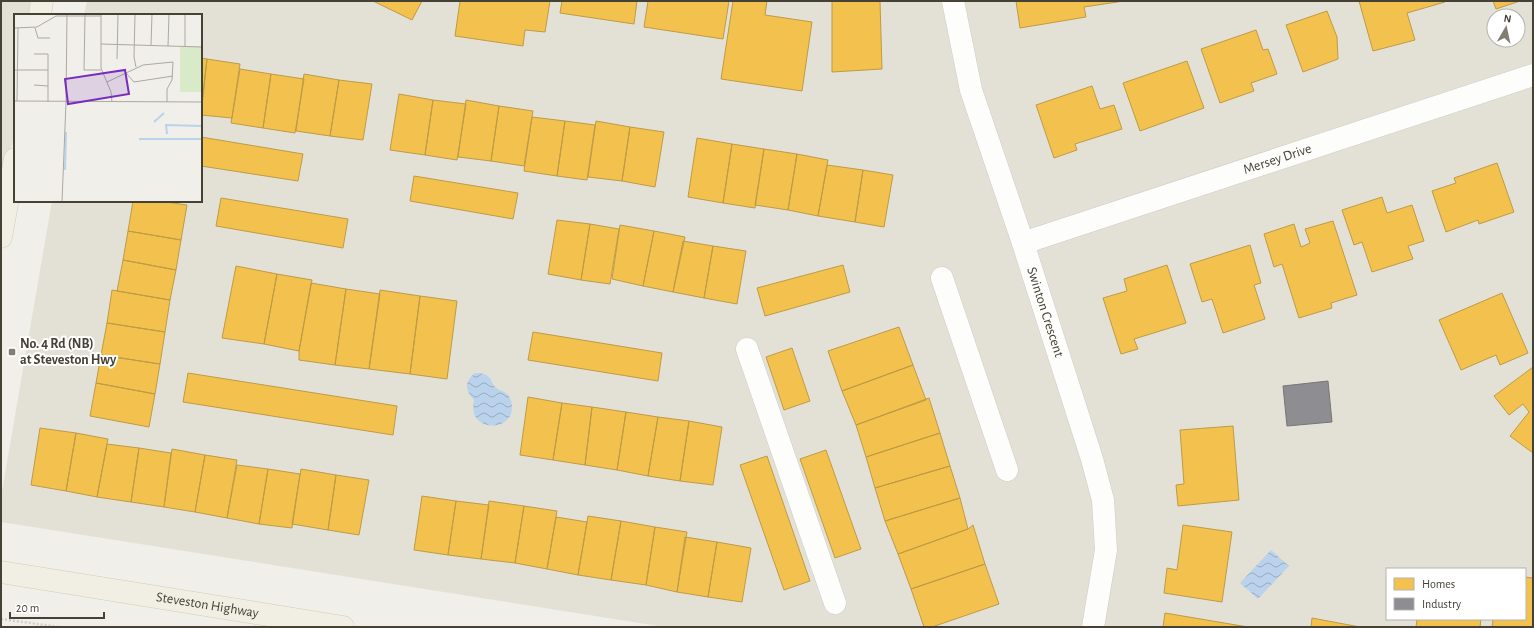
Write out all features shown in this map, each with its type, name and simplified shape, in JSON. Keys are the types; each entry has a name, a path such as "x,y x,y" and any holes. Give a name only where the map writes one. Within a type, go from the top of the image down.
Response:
{"main road":[{"path":"40,14 42,1"},
{"path":"1,237 14,165"},
{"name":"Steveston Highway","path":"1,572 344,627"}],"street":[{"name":"Swinton Crescent","path":"953,1 971,90 1023,243 1092,459 1103,500 1106,550 1093,627"},
{"name":"Mersey Drive","path":"1023,243 1532,77"},
{"path":"942,278 1007,470"},
{"path":"747,349 835,603"}],"path":[{"path":"1,619 59,627"}],"shaded area":[{"path":"1,1 36,1 34,14 14,14 14,133 1,212"},
{"path":"87,1 1533,1 1533,627 665,627 1,522 1,497 52,202 202,202 202,14 84,14"}],"water":[{"path":"475,373 487,376 491,379 495,387 509,396 512,407 510,416 505,422 490,426 477,418 473,411 474,400 467,389 467,383 471,376"},
{"path":"1271,550 1289,566 1258,599 1240,583"}],"building: Homes":[{"path":"373,1 422,1 412,20"},
{"path":"460,1 550,1 545,32 525,30 523,46 455,36"},
{"path":"562,1 637,1 634,24 560,13"},
{"path":"648,1 729,1 723,39 644,27"},
{"path":"733,1 767,1 765,15 812,22 802,91 721,79"},
{"path":"832,1 880,1 882,69 832,72"},
{"path":"1016,1 1124,1 1084,7 1086,17 1020,28"},
{"path":"1359,1 1445,2 1407,13 1415,40 1373,51"},
{"path":"1493,1 1520,1 1499,8 1496,8"},
{"path":"1327,11 1337,37 1338,59 1303,72 1286,25"},
{"path":"1256,30 1263,50 1268,49 1277,74 1251,83 1254,91 1220,103 1201,49"},
{"path":"202,58 207,59 202,102"},
{"path":"207,59 240,64 232,118 202,115"},
{"path":"1187,61 1204,108 1140,131 1123,83"},
{"path":"240,69 271,74 263,128 231,123"},
{"path":"271,74 304,79 295,133 263,128"},
{"path":"304,74 339,80 330,136 296,131"},
{"path":"339,80 372,84 363,140 330,136"},
{"path":"1092,86 1100,109 1114,105 1122,129 1075,144 1077,150 1054,158 1036,105"},
{"path":"399,94 433,100 425,155 390,150"},
{"path":"433,100 466,104 457,160 425,155"},
{"path":"466,100 499,106 491,161 458,157"},
{"path":"499,106 533,111 524,166 491,161"},
{"path":"532,117 565,121 557,176 524,171"},
{"path":"565,121 595,125 587,180 557,176"},
{"path":"596,121 630,127 622,181 588,177"},
{"path":"630,127 664,132 655,187 622,181"},
{"path":"202,137 303,154 298,181 202,166"},
{"path":"697,138 732,144 723,203 688,197"},
{"path":"732,144 764,149 755,208 723,203"},
{"path":"764,149 797,154 788,210 755,205"},
{"path":"797,154 828,160 818,216 788,210"},
{"path":"1497,163 1514,212 1479,224 1478,220 1446,232 1432,191 1456,183 1454,178"},
{"path":"827,165 863,170 855,222 818,216"},
{"path":"863,170 893,175 884,227 855,222"},
{"path":"414,176 518,193 513,219 410,201"},
{"path":"1382,197 1387,213 1412,205 1424,241 1408,246 1413,259 1372,272 1362,242 1354,245 1342,210"},
{"path":"221,198 348,219 343,248 216,226"},
{"path":"133,202 166,202 187,205 181,240 128,231"},
{"path":"557,220 590,224 581,280 548,274"},
{"path":"1333,221 1357,295 1331,303 1332,308 1299,318 1282,264 1274,267 1264,234 1294,224 1301,247 1310,243 1305,229"},
{"path":"590,224 619,229 610,284 581,280"},
{"path":"620,225 654,231 643,286 612,279"},
{"path":"128,231 181,240 176,270 123,260"},
{"path":"654,231 685,237 673,292 643,286"},
{"path":"683,241 713,246 704,298 673,292"},
{"path":"1250,245 1261,283 1254,285 1265,319 1223,333 1212,299 1202,302 1190,264"},
{"path":"713,246 746,251 737,304 704,298"},
{"path":"123,260 176,270 170,300 117,291"},
{"path":"843,265 850,292 765,316 757,288"},
{"path":"1167,265 1186,323 1134,339 1138,349 1121,354 1103,298 1127,291 1124,279"},
{"path":"236,266 277,274 264,344 222,338"},
{"path":"277,274 312,280 299,351 264,344"},
{"path":"311,283 346,289 335,365 299,360 299,351"},
{"path":"346,289 380,294 369,369 335,365"},
{"path":"112,290 170,300 165,332 107,323"},
{"path":"380,290 420,296 410,374 369,369"},
{"path":"1502,293 1528,353 1500,365 1496,355 1461,370 1439,320"},
{"path":"420,296 457,301 447,379 410,374"},
{"path":"107,323 165,332 160,364 101,355"},
{"path":"899,327 913,365 842,391 828,351"},
{"path":"533,332 662,353 658,381 528,360"},
{"path":"792,348 810,401 784,410 766,357"},
{"path":"101,355 160,364 155,394 96,383"},
{"path":"913,365 926,400 856,425 842,391"},
{"path":"1533,367 1533,453 1510,436 1529,412 1523,404 1509,415 1494,396"},
{"path":"188,373 397,406 393,435 183,402"},
{"path":"96,383 155,394 149,427 90,416"},
{"path":"528,397 562,403 553,460 520,455"},
{"path":"929,398 940,433 866,457 856,425"},
{"path":"562,403 592,407 585,465 553,460"},
{"path":"592,407 626,412 617,470 585,465"},
{"path":"626,412 658,417 648,476 617,470"},
{"path":"658,417 689,421 680,481 648,476"},
{"path":"689,421 722,427 713,485 680,481"},
{"path":"1233,426 1239,500 1178,506 1176,485 1184,484 1180,430"},
{"path":"40,428 76,433 66,491 31,485"},
{"path":"76,433 108,439 97,497 66,491"},
{"path":"940,433 950,466 875,488 866,457"},
{"path":"107,444 139,448 131,502 97,497"},
{"path":"139,448 171,453 164,507 131,502"},
{"path":"172,449 205,455 195,512 164,507"},
{"path":"826,450 861,549 835,558 800,459"},
{"path":"205,455 237,460 227,518 195,512"},
{"path":"767,456 810,581 784,590 740,465"},
{"path":"237,465 268,469 259,524 227,518"},
{"path":"950,466 960,498 885,521 875,488"},
{"path":"268,469 300,474 292,528 259,524"},
{"path":"301,469 336,475 328,530 292,524"},
{"path":"336,475 369,480 359,535 328,530"},
{"path":"422,496 456,501 448,555 414,550"},
{"path":"960,498 968,529 898,554 885,521"},
{"path":"456,501 489,505 481,559 448,555"},
{"path":"489,501 524,506 515,563 481,559"},
{"path":"524,506 557,511 547,569 515,563"},
{"path":"588,516 621,521 611,580 578,575"},
{"path":"556,517 587,522 578,575 547,569"},
{"path":"621,521 655,527 646,585 611,580"},
{"path":"973,525 985,564 911,589 898,554 968,529"},
{"path":"1183,525 1232,532 1222,602 1164,593 1167,568 1177,570"},
{"path":"655,527 687,532 677,592 646,585"},
{"path":"685,537 717,542 708,597 677,592"},
{"path":"717,542 751,548 742,602 708,597"},
{"path":"985,564 999,604 932,627 924,627 911,589"},
{"path":"1526,577 1533,578 1533,627 1492,627 1493,620 1526,620"},
{"path":"1165,613 1248,627 1163,627"},
{"path":"1312,618 1360,627 1311,627"},
{"path":"1417,620 1481,620 1480,627 1416,627"}],"building: Industry":[{"path":"1328,381 1332,422 1287,426 1283,386"}],"place":[{"name":"No. 4 Rd (NB) at Steveston Hwy","path":"12,352"}]}
